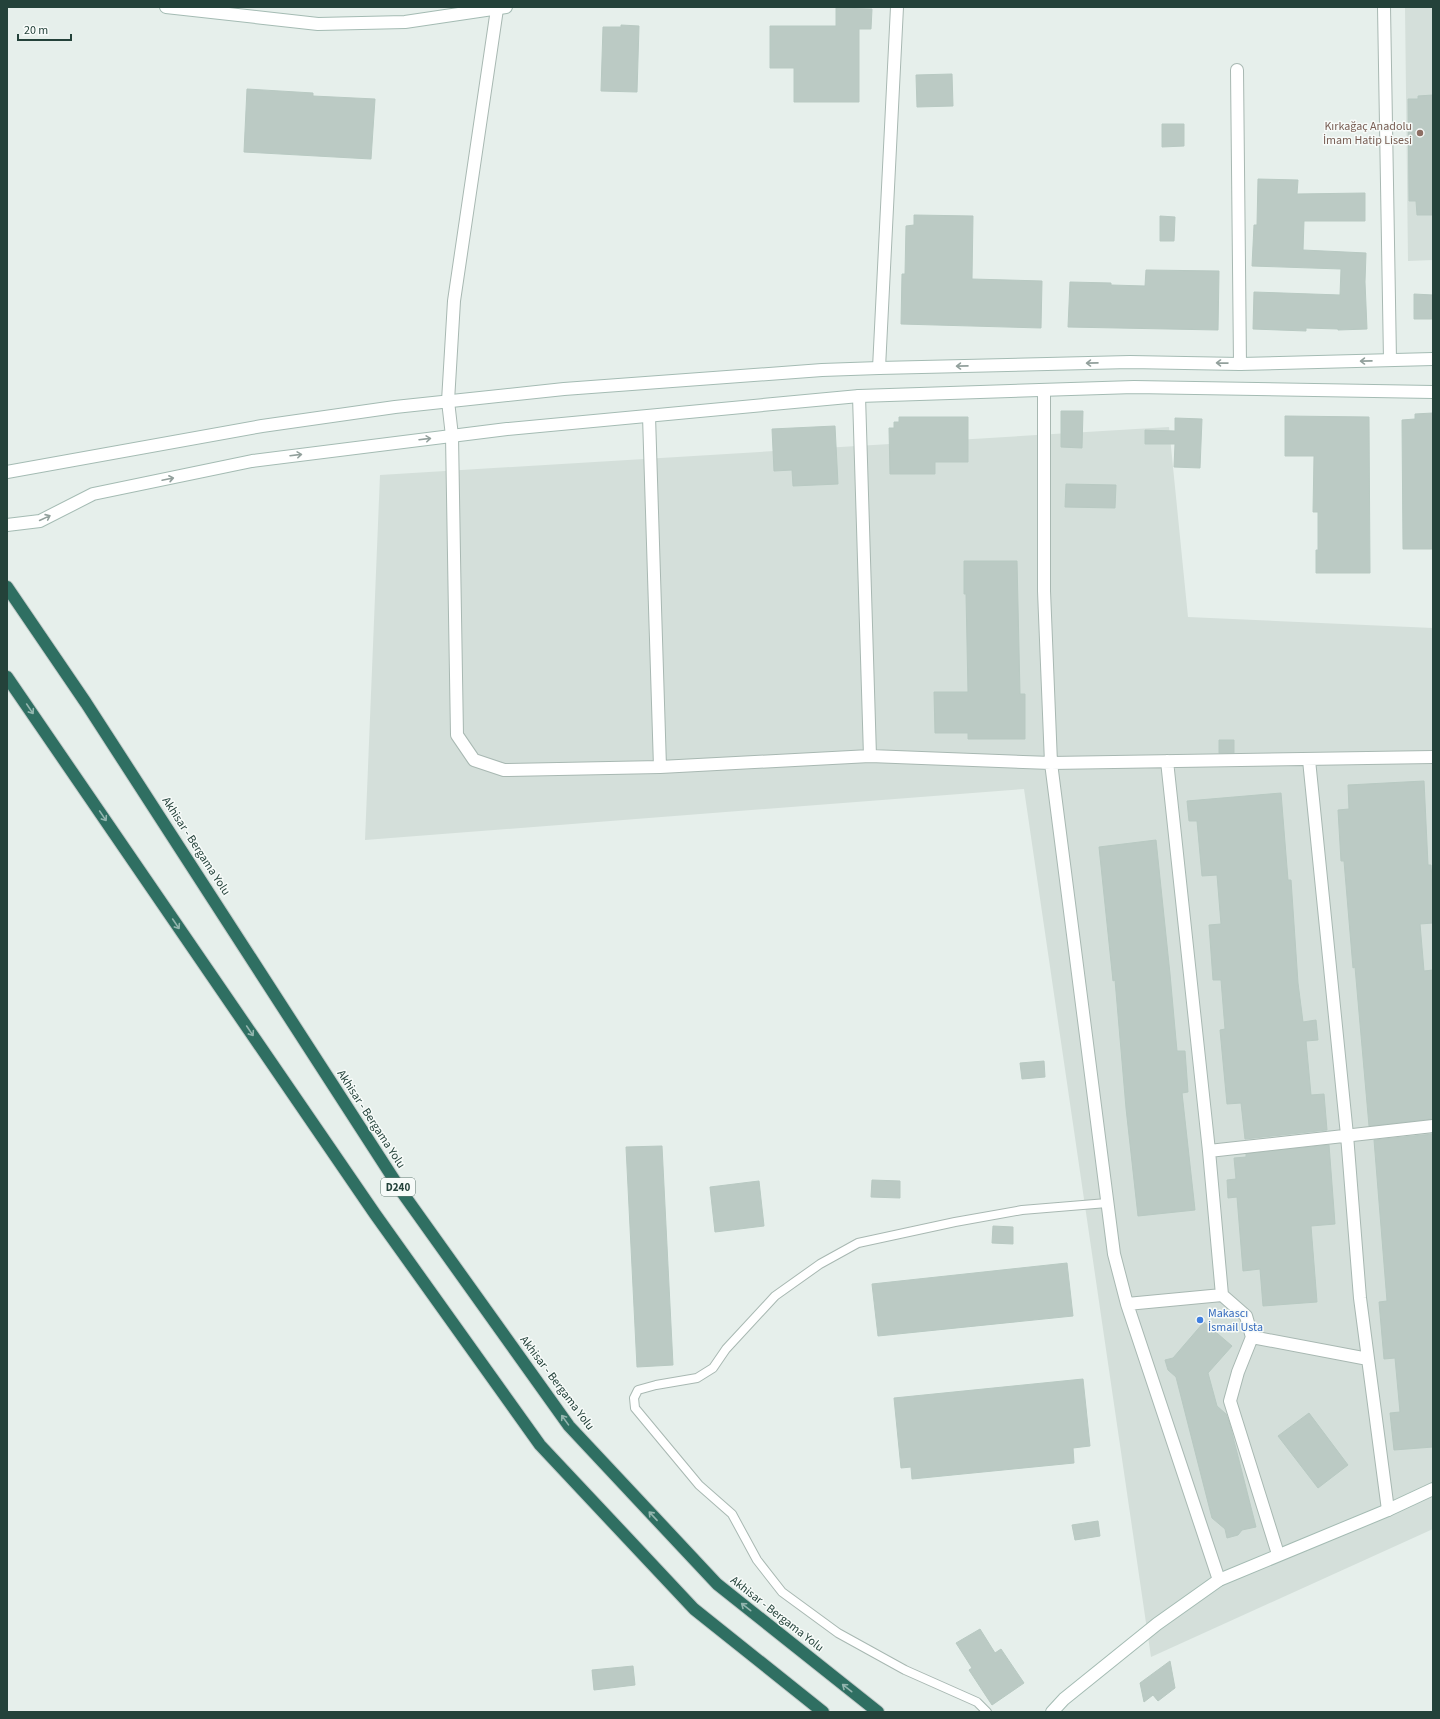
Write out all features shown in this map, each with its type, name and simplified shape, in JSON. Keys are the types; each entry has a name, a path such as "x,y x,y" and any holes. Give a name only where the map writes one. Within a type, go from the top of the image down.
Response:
{"highway":[{"name":"Akhisar - Bergama Yolu","path":"7,587 86,702 404,1195 569,1426 717,1584 878,1712"},
{"name":"D240","path":"7,677 375,1214 540,1445 694,1609 823,1712"}],"street":[{"path":"166,7 318,24 405,22 501,8 454,301 448,401 452,436 457,735 474,760 504,770 660,767 870,756 1051,763 1433,758"},
{"path":"879,368 897,7"},
{"path":"1384,7 1390,360"},
{"path":"1237,70 1240,364"},
{"path":"7,472 262,426 395,407 564,389 822,370 879,368 1130,362 1240,364 1433,359"},
{"path":"7,525 40,521 93,494 244,462 452,436 859,396 1134,387 1433,392"},
{"path":"1044,390 1044,590 1051,763 1114,1254 1127,1304 1219,1580"},
{"path":"859,396 870,756"},
{"path":"649,416 660,767"},
{"path":"1309,760 1347,1135 1360,1298 1388,1510"},
{"path":"1167,761 1209,1151 1222,1295 1246,1316 1252,1337 1238,1372 1230,1401 1278,1554"},
{"path":"1209,1151 1433,1126"},
{"path":"1127,1304 1222,1295"},
{"path":"1252,1337 1368,1359"},
{"path":"1052,1712 1064,1699 1157,1624 1219,1580 1278,1554 1388,1510 1433,1489"}],"lane":[{"path":"987,1712 977,1702 905,1670 838,1632 782,1592 757,1560 732,1514 699,1485 635,1408 634,1398 638,1390 656,1385 697,1378 713,1368 726,1349 775,1296 820,1264 858,1244 955,1222 1022,1210 1107,1203"}],"shaded area":[{"name":"Kırkağaç Anadolu İmam Hatip Lisesi","path":"1405,7 1433,7 1433,260 1408,261"},
{"path":"1169,427 1188,617 1433,628 1433,1529 1151,1657 1024,789 365,840 380,475"}],"building":[{"path":"836,8 872,9 871,29 859,29 859,102 794,102 794,68 770,68 770,26 836,26"},
{"path":"621,25 639,26 637,92 601,91 603,27 621,27"},
{"path":"952,74 953,106 917,107 916,75"},
{"path":"247,89 313,93 313,96 375,99 371,159 244,152"},
{"path":"1433,95 1433,215 1417,215 1416,201 1409,201 1408,99 1418,99 1418,96"},
{"path":"1162,124 1184,124 1184,146 1162,147"},
{"path":"1258,179 1298,180 1297,194 1365,193 1365,221 1304,221 1303,250 1366,253 1365,282 1367,329 1338,330 1306,328 1306,331 1253,329 1254,292 1340,295 1341,269 1252,266 1254,225 1257,225"},
{"path":"914,215 973,216 972,279 1042,281 1041,328 901,324 902,274 905,274 906,226 914,225"},
{"path":"1160,216 1175,217 1174,241 1160,241"},
{"path":"1146,270 1219,271 1218,330 1068,327 1070,282 1145,286"},
{"path":"1414,294 1433,295 1433,319 1414,319"},
{"path":"1061,411 1083,411 1082,448 1061,447"},
{"path":"1433,413 1433,549 1403,549 1402,420 1415,419 1415,414"},
{"path":"1285,416 1369,417 1370,573 1316,573 1316,550 1318,550 1318,512 1313,512 1314,456 1285,456"},
{"path":"899,417 968,417 968,462 935,462 935,474 890,474 889,428 894,428 894,422 899,422"},
{"path":"1175,418 1202,419 1200,468 1174,467 1175,444 1145,444 1145,430 1175,431"},
{"path":"835,426 838,484 793,486 792,470 774,471 772,429"},
{"path":"1066,484 1116,485 1115,508 1065,507"},
{"path":"964,561 1017,561 1020,694 1025,694 1025,739 968,739 968,733 935,733 934,692 968,692"},
{"path":"1219,740 1234,740 1234,753 1219,753"},
{"path":"1424,781 1428,865 1431,865 1433,893 1433,923 1420,924 1424,971 1433,970 1433,1119 1369,1126 1344,861 1341,861 1338,810 1349,809 1348,785"},
{"path":"1281,793 1288,880 1291,880 1298,983 1303,1022 1316,1020 1318,1040 1306,1041 1311,1095 1324,1094 1327,1130 1245,1139 1241,1103 1227,1104 1220,1030 1225,1029 1221,980 1213,980 1209,925 1221,924 1217,875 1202,876 1197,821 1189,821 1187,801"},
{"path":"1156,840 1177,1051 1185,1051 1188,1092 1182,1093 1195,1210 1138,1216 1126,1108 1115,980 1113,981 1099,847"},
{"path":"1044,1061 1045,1077 1022,1079 1020,1063"},
{"path":"1433,1134 1433,1447 1394,1450 1390,1413 1400,1412 1395,1358 1384,1359 1379,1302 1387,1301 1374,1140"},
{"path":"1329,1145 1335,1224 1311,1226 1317,1302 1263,1306 1260,1269 1243,1271 1237,1197 1228,1198 1227,1180 1236,1179 1234,1158 1246,1157 1246,1154"},
{"path":"662,1146 673,1365 637,1367 626,1147"},
{"path":"872,1180 900,1181 900,1198 871,1197"},
{"path":"759,1181 764,1226 715,1232 710,1187"},
{"path":"993,1226 1013,1227 1013,1244 992,1243"},
{"path":"1067,1263 1073,1316 878,1336 872,1284"},
{"path":"1204,1322 1232,1346 1208,1373 1217,1406 1226,1414 1230,1425 1256,1527 1242,1530 1238,1535 1227,1538 1225,1529 1212,1518 1176,1377 1168,1370 1165,1360 1173,1358"},
{"path":"1083,1379 1090,1446 1073,1448 1074,1463 912,1479 911,1467 901,1468 894,1398"},
{"path":"1309,1413 1348,1465 1318,1488 1278,1436"},
{"path":"1098,1521 1100,1536 1075,1540 1072,1525"},
{"path":"980,1629 995,1653 1001,1649 1024,1683 992,1705 969,1670 972,1668 956,1643"},
{"path":"1170,1661 1175,1688 1158,1701 1153,1695 1144,1702 1140,1683"},
{"path":"633,1666 635,1685 594,1690 592,1670"}],"place":[{"name":"Kırkağaç Anadolu İmam Hatip Lisesi","path":"1420,133"},
{"name":"Makascı İsmail Usta","path":"1200,1320"}]}
